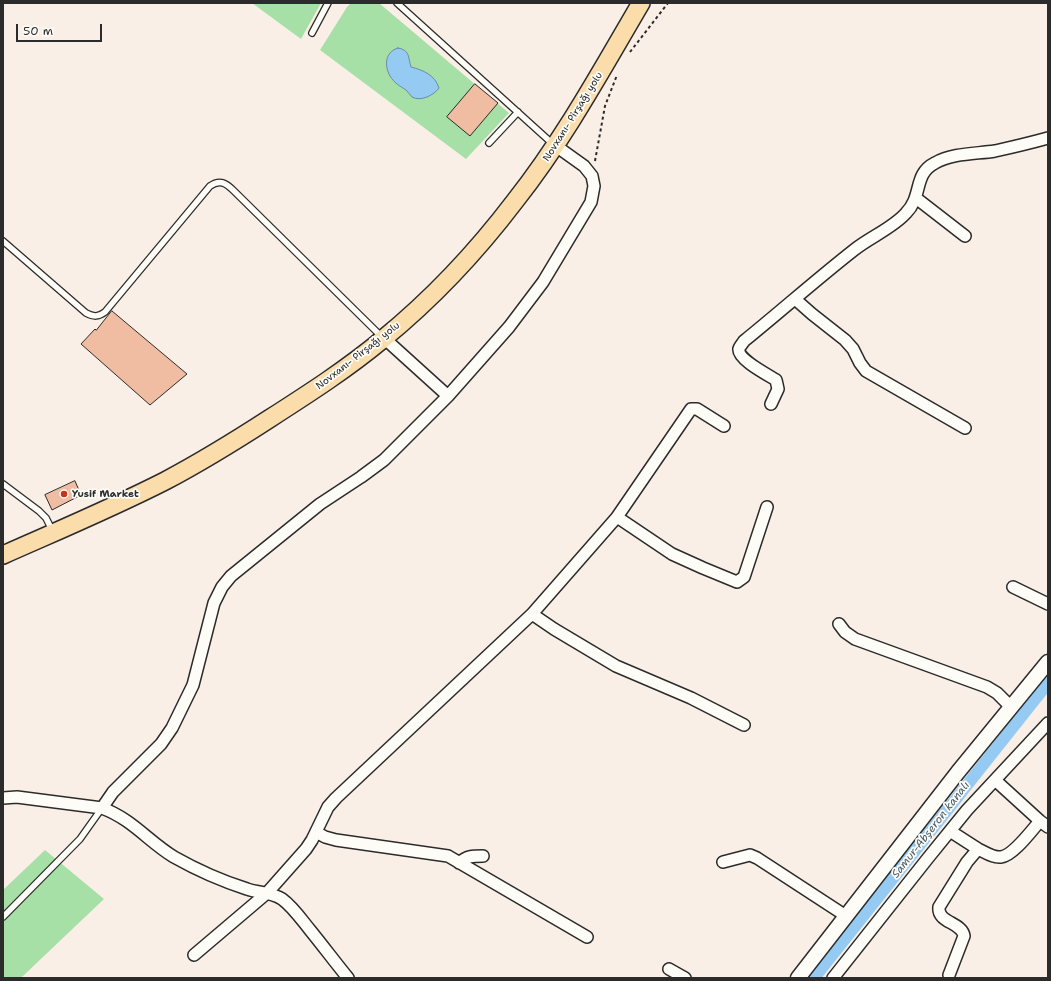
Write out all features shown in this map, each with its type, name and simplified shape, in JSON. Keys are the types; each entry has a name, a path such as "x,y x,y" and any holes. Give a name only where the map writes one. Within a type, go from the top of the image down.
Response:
{"main road":[{"name":"Novxanı- Pirşağı yolu","path":"3,555 90,517 194,466 228,446 319,387 384,338 436,290 492,230 515,202 556,146 641,3"}],"street":[{"path":"771,404 778,388 776,380 746,361 740,355 739,349 744,341 855,249 902,217 910,209 916,198 921,177 927,168 948,157 995,151 1048,138"},
{"path":"102,808 113,792 161,744 172,728 194,685 214,603 222,587 231,576 320,504 384,460 448,396 509,327 543,282 591,202 594,186 592,176 584,166 556,146"},
{"path":"916,198 965,236"},
{"path":"796,299 812,314 845,340 853,349 866,371 965,428"},
{"path":"384,338 448,396"},
{"path":"194,955 267,894 306,849 328,807 336,798 532,614 617,517 691,409 697,409 724,426"},
{"path":"617,517 672,554 737,582 744,577 767,507"},
{"path":"1013,587 1048,604"},
{"path":"532,614 616,666 691,698 744,725"},
{"path":"840,624 845,632 855,639 986,687 997,693 1011,708"},
{"path":"798,978 958,772 1048,662"},
{"path":"833,978 950,831 1048,723"},
{"path":"950,831 995,857 1002,857 1014,850 1044,824 995,780"},
{"path":"3,798 17,797 102,808 114,812 139,829 159,847 174,857 239,887 280,898 288,904 348,978"},
{"path":"316,832 325,837 336,840 448,856 587,937"},
{"path":"949,975 964,936 963,931 940,916 938,912 939,907 967,862 978,848"},
{"path":"723,862 750,855 757,858 846,916"},
{"path":"459,863 466,857 483,856"},
{"path":"669,969 685,978"}],"lane":[{"path":"312,33 328,3"},
{"path":"397,3 556,146"},
{"path":"489,143 518,112"},
{"path":"3,241 86,313 93,316 99,316 106,312 210,186 215,182 222,182 234,191 384,338"},
{"path":"3,484 39,511 46,518 54,532"},
{"path":"3,917 80,839 102,808"}],"path":[{"path":"628,54 668,3"},
{"path":"592,176 605,106 619,71"}],"green space":[{"path":"252,3 321,3 301,39"},
{"path":"351,3 379,3 509,113 466,159 320,50"},
{"path":"45,850 104,899 23,976 19,978 3,978 3,890"}],"water":[{"path":"398,48 407,52 411,67 432,76 439,88 434,93 419,99 412,97 392,78 388,72 386,63 390,53"}],"building":[{"path":"475,84 498,103 470,136 447,117"},
{"path":"112,311 187,374 150,405 81,344 95,329 96,330"},
{"path":"75,481 81,495 52,510 45,495"}],"waterway":[{"name":"Samur-Abşeron kanalı","path":"814,978 1048,683"}],"place":[{"name":"Yusif Market","path":"64,494"}]}
